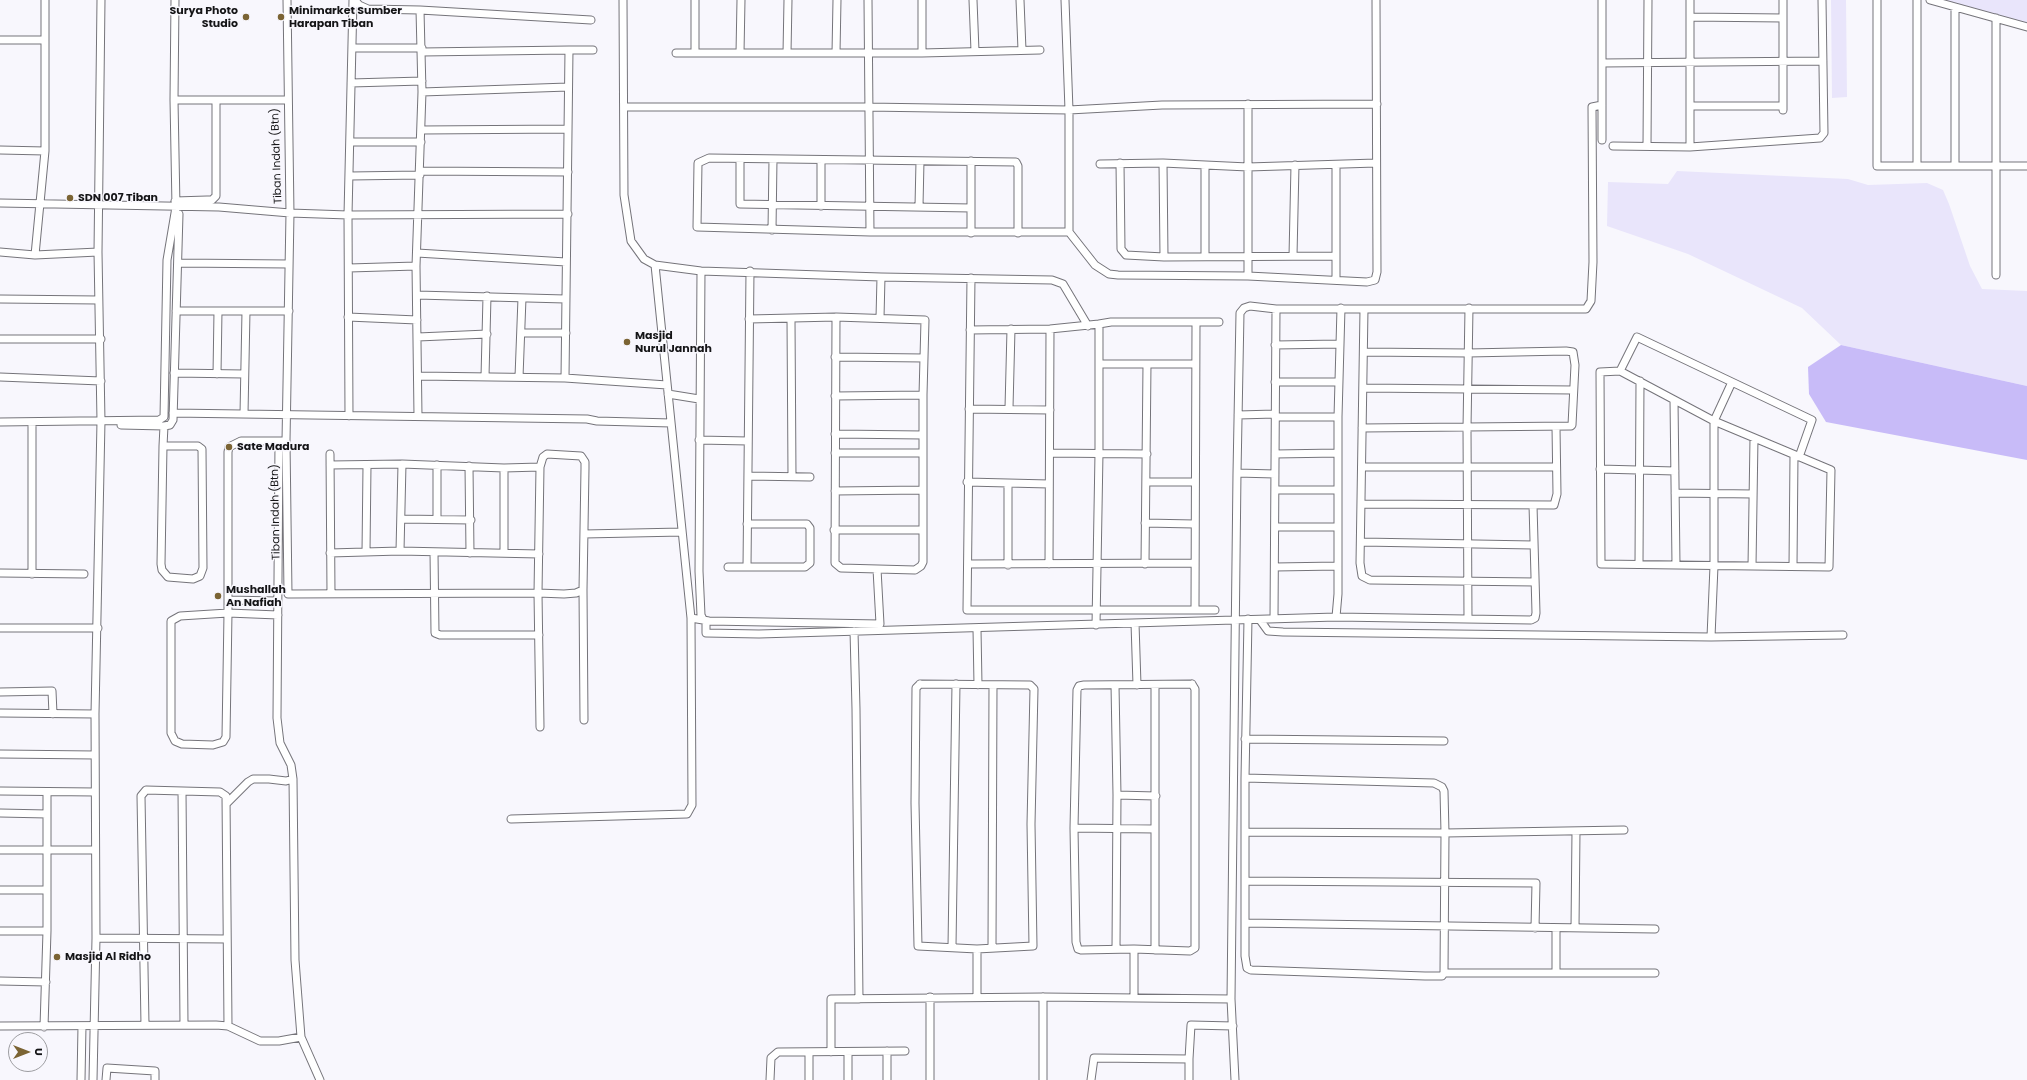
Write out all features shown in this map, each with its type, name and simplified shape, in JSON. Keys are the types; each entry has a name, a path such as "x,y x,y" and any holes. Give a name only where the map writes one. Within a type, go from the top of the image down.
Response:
{"street":[{"path":"35,255 45,151 45,0"},
{"path":"93,1080 96,938 95,714 98,628 101,423 101,340 98,300 98,252 101,0"},
{"path":"0,422 101,423 164,426 172,422 178,263 174,100 176,0"},
{"name":"Tiban Indah (Btn)","path":"287,0 287,100 290,213 289,311 287,415 282,441 288,594 331,594"},
{"path":"354,0 359,5 368,9 420,10 591,20"},
{"path":"349,416 348,215 354,0"},
{"path":"623,0 625,107 624,195 631,241 644,259 655,265 701,270 881,277 1059,281 1063,284 1075,302 1088,326"},
{"path":"695,0 695,53"},
{"path":"740,53 741,0"},
{"path":"787,53 788,0"},
{"path":"836,53 837,0"},
{"path":"868,0 867,107 870,232"},
{"path":"922,0 922,53"},
{"path":"973,0 975,52"},
{"path":"1020,0 1022,50"},
{"path":"1065,0 1069,110 1069,232 1095,265 1109,274 1248,276 1336,279 1367,282 1373,281 1376,277 1376,0"},
{"path":"1602,0 1602,140"},
{"path":"1647,146 1648,0"},
{"path":"1690,0 1690,147"},
{"path":"1690,106 1782,108 1783,0"},
{"path":"1613,146 1690,147 1820,138 1824,132 1822,0"},
{"path":"1877,0 1877,166 2027,166"},
{"path":"1917,0 1917,166"},
{"path":"1930,0 2027,26"},
{"path":"1955,7 1955,166"},
{"path":"418,416 416,266 422,92 420,10"},
{"path":"1690,16 1783,18"},
{"path":"1996,18 1996,275"},
{"path":"0,40 45,40"},
{"path":"352,48 422,50 593,50"},
{"path":"565,378 569,50"},
{"path":"676,53 922,53 1040,50"},
{"path":"1602,63 1823,61"},
{"path":"351,83 422,81"},
{"path":"422,92 568,87"},
{"path":"174,100 287,100"},
{"path":"177,205 212,200 216,196 216,101"},
{"path":"1248,104 1248,276"},
{"path":"625,107 867,107 1069,110 1162,105 1377,104"},
{"path":"1235,1080 1231,999 1240,313 1244,308 1250,306 1276,308 1364,309 1586,309 1589,305 1593,262 1592,107 1602,105"},
{"path":"421,130 568,129"},
{"path":"350,142 420,142"},
{"path":"0,150 45,151"},
{"path":"1018,233 1018,166 1016,162 709,158 698,163 697,228 870,232 1018,233 1069,232"},
{"path":"740,159 740,204 971,208"},
{"path":"772,230 773,159"},
{"path":"821,160 821,206"},
{"path":"919,206 920,161"},
{"path":"971,161 971,233"},
{"path":"1120,163 1121,249 1126,256 1336,256"},
{"path":"1100,164 1163,163 1248,167 1376,164"},
{"path":"1163,163 1164,257"},
{"path":"1336,164 1336,279"},
{"path":"1205,165 1205,256"},
{"path":"1293,256 1295,165"},
{"path":"350,176 420,173 568,172"},
{"path":"0,203 177,205 290,213 348,215 418,213 568,214"},
{"path":"101,423 159,420 164,417 167,260 177,205"},
{"path":"0,252 35,255 98,252"},
{"path":"417,253 566,262"},
{"path":"178,263 289,264"},
{"path":"511,819 687,814 692,805 690,618 655,265"},
{"path":"349,268 416,266"},
{"path":"701,270 699,571 701,614 704,620 706,633 759,634 977,629 1336,617 1531,620 1535,618 1533,506"},
{"path":"747,567 748,319 750,271"},
{"path":"880,318 881,277"},
{"path":"971,278 967,482 968,610 1215,610"},
{"path":"417,295 565,298"},
{"path":"485,377 487,296"},
{"path":"519,377 522,298"},
{"path":"0,299 98,300"},
{"path":"1274,618 1276,308"},
{"path":"1336,617 1338,566 1338,417 1341,308"},
{"path":"1468,619 1467,428 1470,308"},
{"path":"1364,309 1362,542 1360,570 1362,576 1365,580 1535,582"},
{"path":"176,311 289,311"},
{"path":"217,374 218,312"},
{"path":"244,414 246,312"},
{"path":"348,317 417,320"},
{"path":"748,319 836,317 925,320 923,395 923,562 921,566 915,570 841,568 836,565 834,530 836,317"},
{"path":"791,319 792,476"},
{"path":"970,330 1050,330 1110,322 1219,322"},
{"path":"1195,609 1194,482 1196,323"},
{"path":"1096,625 1098,565 1099,324"},
{"path":"1009,408 1011,329"},
{"path":"1049,564 1050,330"},
{"path":"521,333 566,333"},
{"path":"418,336 487,334"},
{"path":"1620,371 1637,336 1812,420 1797,456 1793,566"},
{"path":"0,339 101,340"},
{"path":"1275,345 1340,344"},
{"path":"1362,428 1556,427 1572,425 1575,365 1574,354 1571,351 1468,353 1364,352"},
{"path":"835,358 924,358"},
{"path":"1099,364 1195,364"},
{"path":"1145,564 1147,364"},
{"path":"1620,371 1714,421 1831,470 1829,567 1600,564 1600,372 1620,371"},
{"path":"174,372 244,374"},
{"path":"418,376 565,378 667,385"},
{"path":"0,377 101,381"},
{"path":"1639,564 1640,381"},
{"path":"1275,382 1339,382"},
{"path":"1711,637 1714,566 1714,421 1732,382"},
{"path":"1363,388 1573,390"},
{"path":"668,394 699,399"},
{"path":"835,396 923,395"},
{"path":"1674,400 1676,565"},
{"path":"969,409 1009,408 1050,410"},
{"path":"173,413 393,418 418,416 587,419 597,421 671,423"},
{"path":"1238,415 1338,417"},
{"path":"32,422 32,574"},
{"path":"163,446 198,446 202,449 203,568 200,576 193,579 174,579 165,574 162,570 163,446 164,426"},
{"path":"1362,504 1548,506 1556,504 1556,427"},
{"path":"835,434 923,435"},
{"path":"1752,566 1754,438"},
{"path":"700,440 748,441"},
{"path":"278,615 228,613 180,616 171,621 171,733 178,743 213,745 223,742 226,737 228,613 228,452 229,447 241,442 282,441 277,601 278,615 278,732 280,743 291,765 293,779 295,952 301,1037 320,1080"},
{"path":"835,453 923,453"},
{"path":"1050,453 1147,454"},
{"path":"1275,454 1338,453"},
{"path":"330,454 331,594 564,594 576,593 583,590"},
{"path":"540,727 538,593 540,467 543,457 547,454 571,454 583,458 585,468 583,590 584,720"},
{"path":"330,465 367,466 402,464 504,468 540,467"},
{"path":"400,551 402,519 402,464"},
{"path":"437,465 437,519"},
{"path":"366,552 367,466"},
{"path":"469,466 471,520 470,553"},
{"path":"1362,467 1556,467"},
{"path":"504,468 504,553"},
{"path":"1600,469 1675,470"},
{"path":"1237,473 1275,474"},
{"path":"748,476 810,477"},
{"path":"967,482 1050,484"},
{"path":"1146,482 1194,482"},
{"path":"1008,483 1008,565"},
{"path":"835,492 923,490"},
{"path":"1275,490 1338,490"},
{"path":"1675,493 1753,494"},
{"path":"402,519 471,520"},
{"path":"1145,523 1194,524"},
{"path":"728,567 805,567 810,563 810,528 807,524 747,524"},
{"path":"1275,526 1338,527"},
{"path":"834,530 923,530"},
{"path":"584,534 682,532"},
{"path":"1362,542 1533,545"},
{"path":"330,553 400,551 539,554"},
{"path":"434,552 433,628 435,633 440,636 538,635"},
{"path":"968,564 1098,565 1194,563"},
{"path":"1275,567 1338,566"},
{"path":"690,618 704,620 880,624 877,569"},
{"path":"0,573 84,574"},
{"path":"228,600 277,601"},
{"path":"256,600 256,614"},
{"path":"1248,619 1244,778 1245,924 1247,968 1251,970 1425,976 1442,976 1444,973 1655,974"},
{"path":"1260,620 1268,631 1284,632 1711,637 1843,635"},
{"path":"1135,623 1137,685"},
{"path":"0,628 98,628"},
{"path":"977,629 978,685"},
{"path":"854,631 859,998"},
{"path":"920,684 978,685 1030,685 1034,689 1032,824 1034,943 1033,946 1030,947 976,949 952,946 921,947 916,943 916,688 920,684"},
{"path":"952,946 956,684"},
{"path":"992,948 993,685"},
{"path":"1081,685 1155,685 1194,685 1195,948 1190,951 1134,949 1081,950 1077,946 1074,828 1077,690 1081,685"},
{"path":"1115,685 1117,795 1116,949"},
{"path":"1155,685 1155,950"},
{"path":"0,692 52,691 52,714"},
{"path":"0,713 95,714"},
{"path":"1245,739 1444,741"},
{"path":"0,754 95,755"},
{"path":"1244,778 1434,783 1442,787 1444,791 1445,833 1444,973"},
{"path":"227,803 248,782 253,780 269,779 286,781 293,779"},
{"path":"145,1025 141,796 146,790 223,792 227,803 228,1026"},
{"path":"0,791 95,792"},
{"path":"182,791 182,940 184,1025"},
{"path":"44,1027 47,931 47,792"},
{"path":"1117,795 1156,796"},
{"path":"0,813 47,814"},
{"path":"1074,828 1155,829"},
{"path":"1245,832 1445,833 1624,830"},
{"path":"1575,928 1576,831"},
{"path":"0,850 95,850"},
{"path":"1245,881 1536,883 1535,928"},
{"path":"0,890 47,890"},
{"path":"1245,924 1655,929"},
{"path":"1556,928 1556,973"},
{"path":"0,931 47,931"},
{"path":"96,938 182,940 227,939"},
{"path":"976,949 977,997"},
{"path":"1134,949 1134,997"},
{"path":"0,981 46,982"},
{"path":"1043,997 1043,1080"},
{"path":"830,1052 831,999 1134,997 1231,999"},
{"path":"930,998 930,1080"},
{"path":"0,1026 228,1026 260,1041 279,1041 301,1037"},
{"path":"81,1080 82,1026"},
{"path":"1189,1080 1191,1026 1232,1026"},
{"path":"887,1051 887,1080"},
{"path":"770,1080 770,1058 775,1053 905,1051"},
{"path":"809,1052 809,1080"},
{"path":"848,1052 848,1080"},
{"path":"1091,1080 1094,1058 1190,1059"},
{"path":"106,1080 106,1068 155,1071 155,1080"}],"shaded area":[{"path":"1831,0 1846,0 1847,97 1832,98"},
{"path":"1936,0 2027,0 2027,25"},
{"path":"1677,171 1848,179 1868,185 1927,183 1943,190 1970,266 1982,289 2027,291 2027,386 1841,345 1802,308 1688,254 1607,226 1608,182 1668,184"},
{"path":"1841,345 2027,386 2027,460 1826,422 1809,394 1808,367"}],"place":[{"name":"Surya Photo Studio","path":"246,17"},
{"name":"Minimarket Sumber Harapan Tiban","path":"281,17"},
{"name":"SDN 007 Tiban","path":"70,198"},
{"name":"Masjid Nurul Jannah","path":"627,342"},
{"name":"Sate Madura","path":"229,447"},
{"name":"Mushallah An Nafiah","path":"218,596"},
{"name":"Masjid Al Ridho","path":"57,957"}]}
